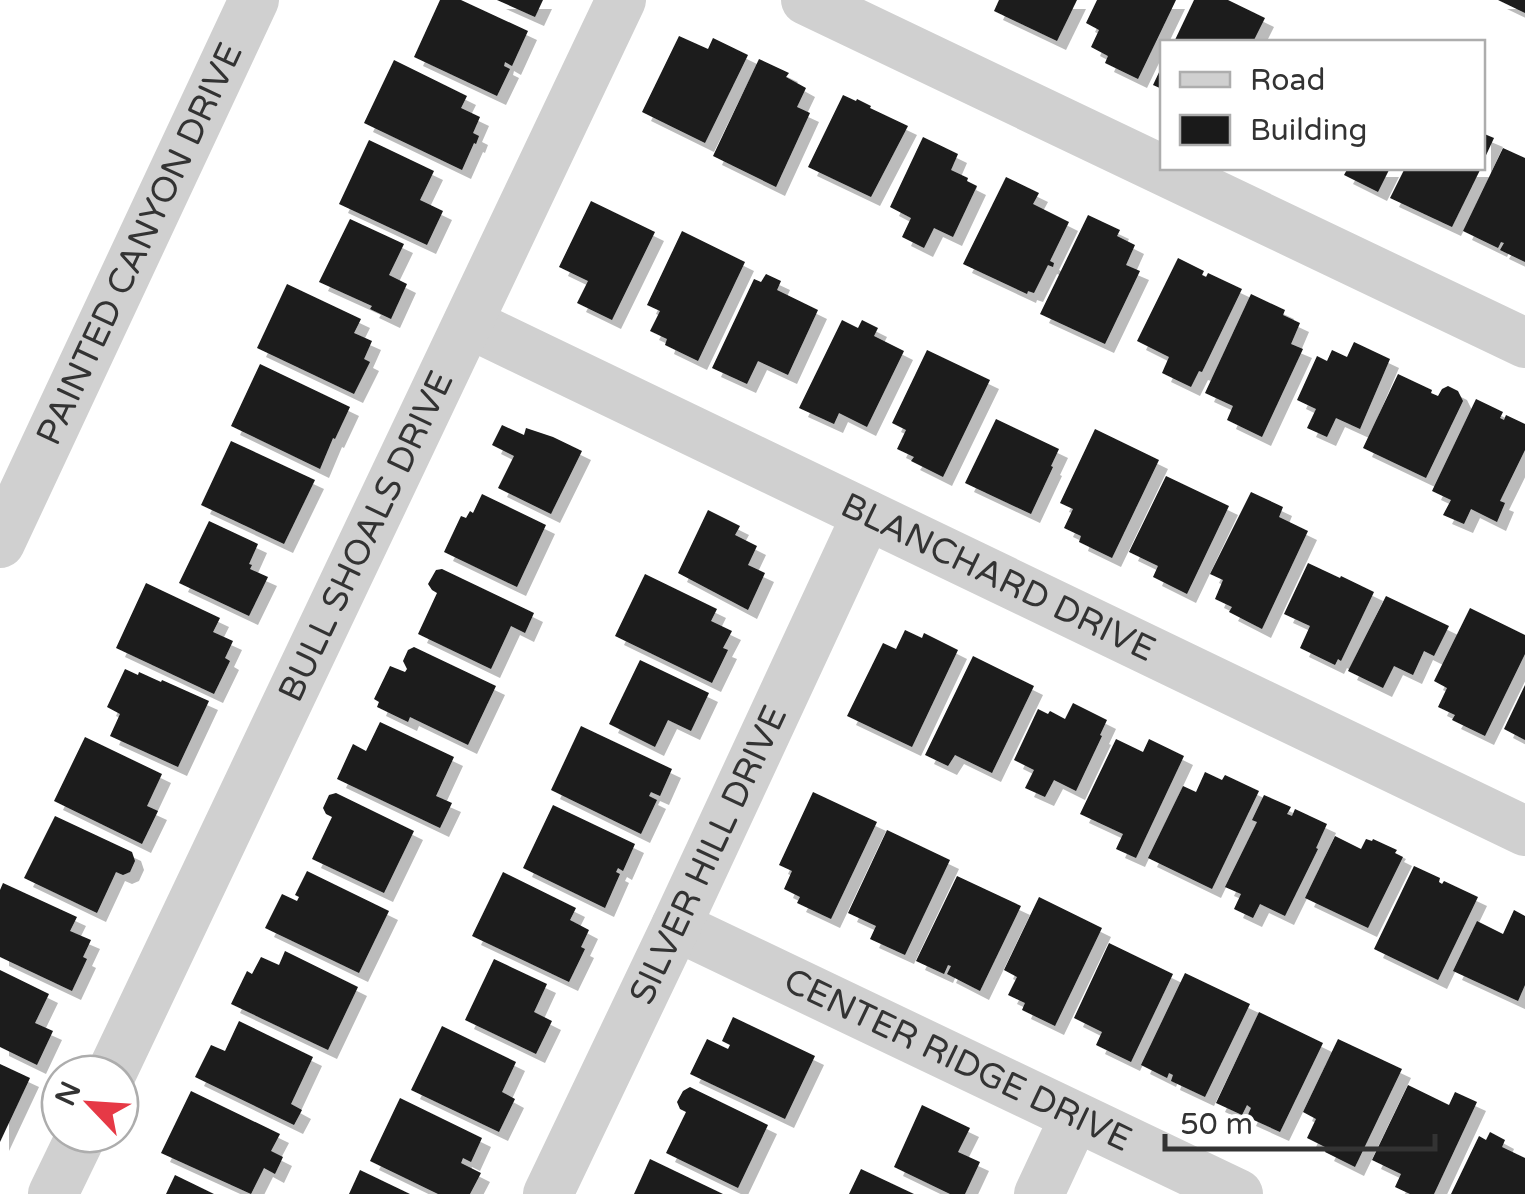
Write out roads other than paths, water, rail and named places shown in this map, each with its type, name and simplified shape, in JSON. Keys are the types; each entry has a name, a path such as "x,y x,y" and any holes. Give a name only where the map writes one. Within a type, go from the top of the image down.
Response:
{"street":[{"name":"PAINTED CANYON DRIVE","path":"0,543 254,0"},
{"name":"BULL SHOALS DRIVE","path":"120,1054 621,0"},
{"path":"806,0 1160,169"},
{"path":"1162,170 1525,343"},
{"name":"BLANCHARD DRIVE","path":"468,324 1525,831"},
{"name":"SILVER HILL DRIVE","path":"548,1194 867,515"},
{"name":"CENTER RIDGE DRIVE","path":"676,926 1238,1194"},
{"path":"1039,1194 1075,1117"},
{"path":"54,1194 73,1154"}]}
